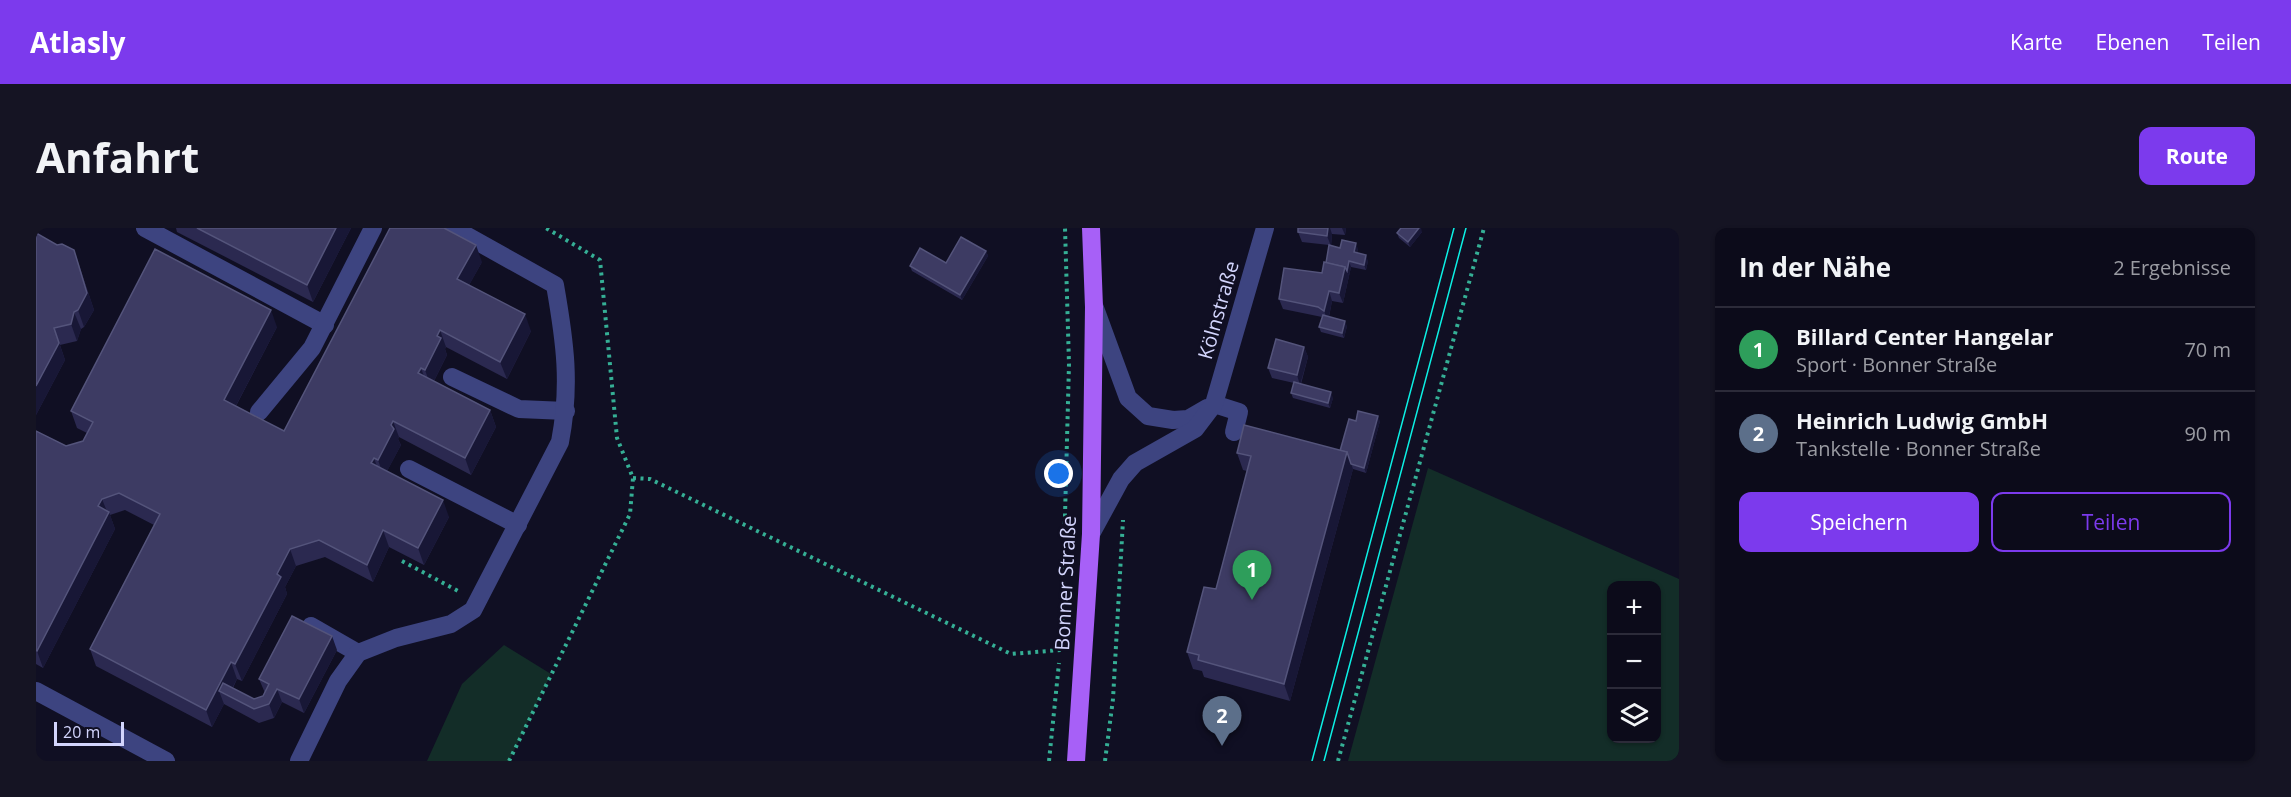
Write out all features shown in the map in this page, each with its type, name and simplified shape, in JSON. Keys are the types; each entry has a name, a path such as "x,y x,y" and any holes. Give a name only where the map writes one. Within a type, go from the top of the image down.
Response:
{"main road":[{"name":"Bonner Straße","path":"1076,761 1092,534 1094,307 1091,228"}],"street":[{"path":"145,228 325,325"},
{"path":"259,412 312,348 374,228"},
{"path":"299,761 338,681 358,653 396,638 451,624 473,610 560,442 566,411 567,351 555,285 453,228"},
{"name":"Kölnstraße","path":"1092,534 1121,479 1135,464 1195,429 1214,404 1265,228"},
{"path":"1094,307 1128,398 1148,416 1173,420 1188,419 1214,404 1239,412 1234,432"},
{"path":"452,377 519,409 566,411"},
{"path":"409,469 518,525"},
{"path":"292,616 358,653"},
{"path":"36,691 166,761"}],"path":[{"path":"509,761 630,514 633,478 617,438 600,260 546,228"},
{"path":"1049,761 1061,650 1069,364 1065,228"},
{"path":"1338,761 1484,228"},
{"path":"633,478 650,479 1011,654 1061,650"},
{"path":"1105,761 1113,699 1124,513"},
{"path":"402,561 478,601"}],"green space":[{"path":"1428,468 1679,579 1679,761 1348,761"},
{"path":"504,645 551,674 509,761 427,761 462,684"}],"building":[{"path":"197,228 336,228 307,285"},
{"path":"390,228 444,228 476,245 457,279 525,314 500,362 440,330 437,336 441,338 425,370 421,368 418,373 490,410 465,458 393,421 391,425 394,429 378,460 374,458 371,463 443,500 418,548 383,530 367,565 319,540 290,549 277,574 281,577 235,664 231,662 206,710 90,649 160,514 119,493 102,499 98,506 109,512 37,651 36,431 66,446 83,441 93,422 71,411 155,249 271,310 224,400 284,431"},
{"path":"1298,228 1328,228 1327,236 1298,232"},
{"path":"1401,228 1419,228 1408,242 1397,233"},
{"path":"36,233 57,245 62,244 74,250 87,293 78,310 74,312 71,324 54,328 59,343 36,386"},
{"path":"961,237 986,251 960,295 910,266 920,248 946,263"},
{"path":"1342,240 1356,243 1354,252 1366,255 1364,265 1349,261 1347,271 1345,267 1326,263 1329,245 1340,248"},
{"path":"1324,262 1345,267 1339,293 1329,291 1324,311 1318,307 1279,299 1284,268 1322,273"},
{"path":"1323,315 1345,321 1342,333 1319,327"},
{"path":"1276,339 1304,347 1297,375 1268,368"},
{"path":"1294,382 1331,392 1328,403 1291,393"},
{"path":"1358,411 1378,416 1364,468 1351,464 1347,452 1340,451 1349,419 1356,421"},
{"path":"1244,425 1347,452 1284,684 1198,660 1199,655 1187,652 1204,587 1216,589 1251,456 1237,453"},
{"path":"292,616 332,636 299,699 277,689 269,704 254,709 219,691 223,683 254,699 263,696 269,684 259,679"}],"tram line":[{"path":"1312,761 1454,228"},
{"path":"1324,761 1466,228"}],"place":[{"name":"Billard Center Hangelar","path":"1252,600"},
{"name":"Heinrich Ludwig GmbH","path":"1222,746"}]}
